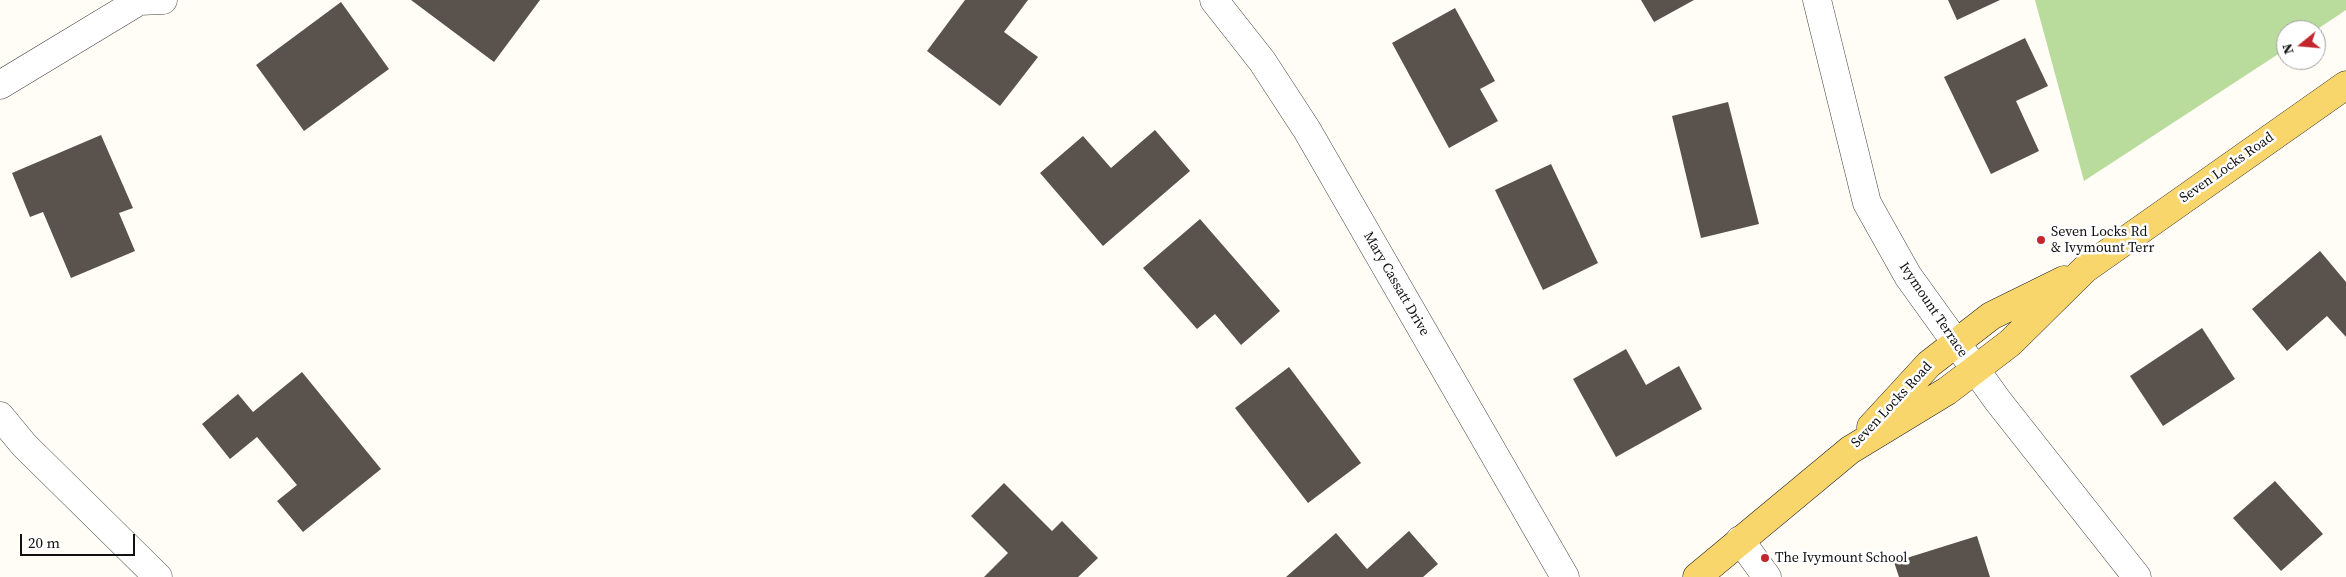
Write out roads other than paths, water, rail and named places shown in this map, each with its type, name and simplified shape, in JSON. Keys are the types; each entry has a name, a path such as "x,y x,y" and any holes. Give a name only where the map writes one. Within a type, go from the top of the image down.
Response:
{"main road":[{"name":"Seven Locks Road","path":"1850,450 1947,391 2010,343 2085,270 2346,85"},
{"name":"Seven Locks Road","path":"1850,450 1929,364 1991,316 2085,270"},
{"path":"1697,577 1775,510 1850,450"}],"street":[{"path":"0,85 139,1 163,0"},
{"name":"Mary Cassatt Drive","path":"1214,0 1262,61 1307,130 1565,577"},
{"name":"Ivymount Terrace","path":"1817,0 1867,203 1908,276 1974,370 2137,577"},
{"path":"0,416 24,444 158,577"},
{"path":"1740,540 1767,577"}],"place":[{"name":"Seven Locks Rd & Ivymount Terr","path":"2041,240"},
{"name":"The Ivymount School","path":"1765,558"}]}
